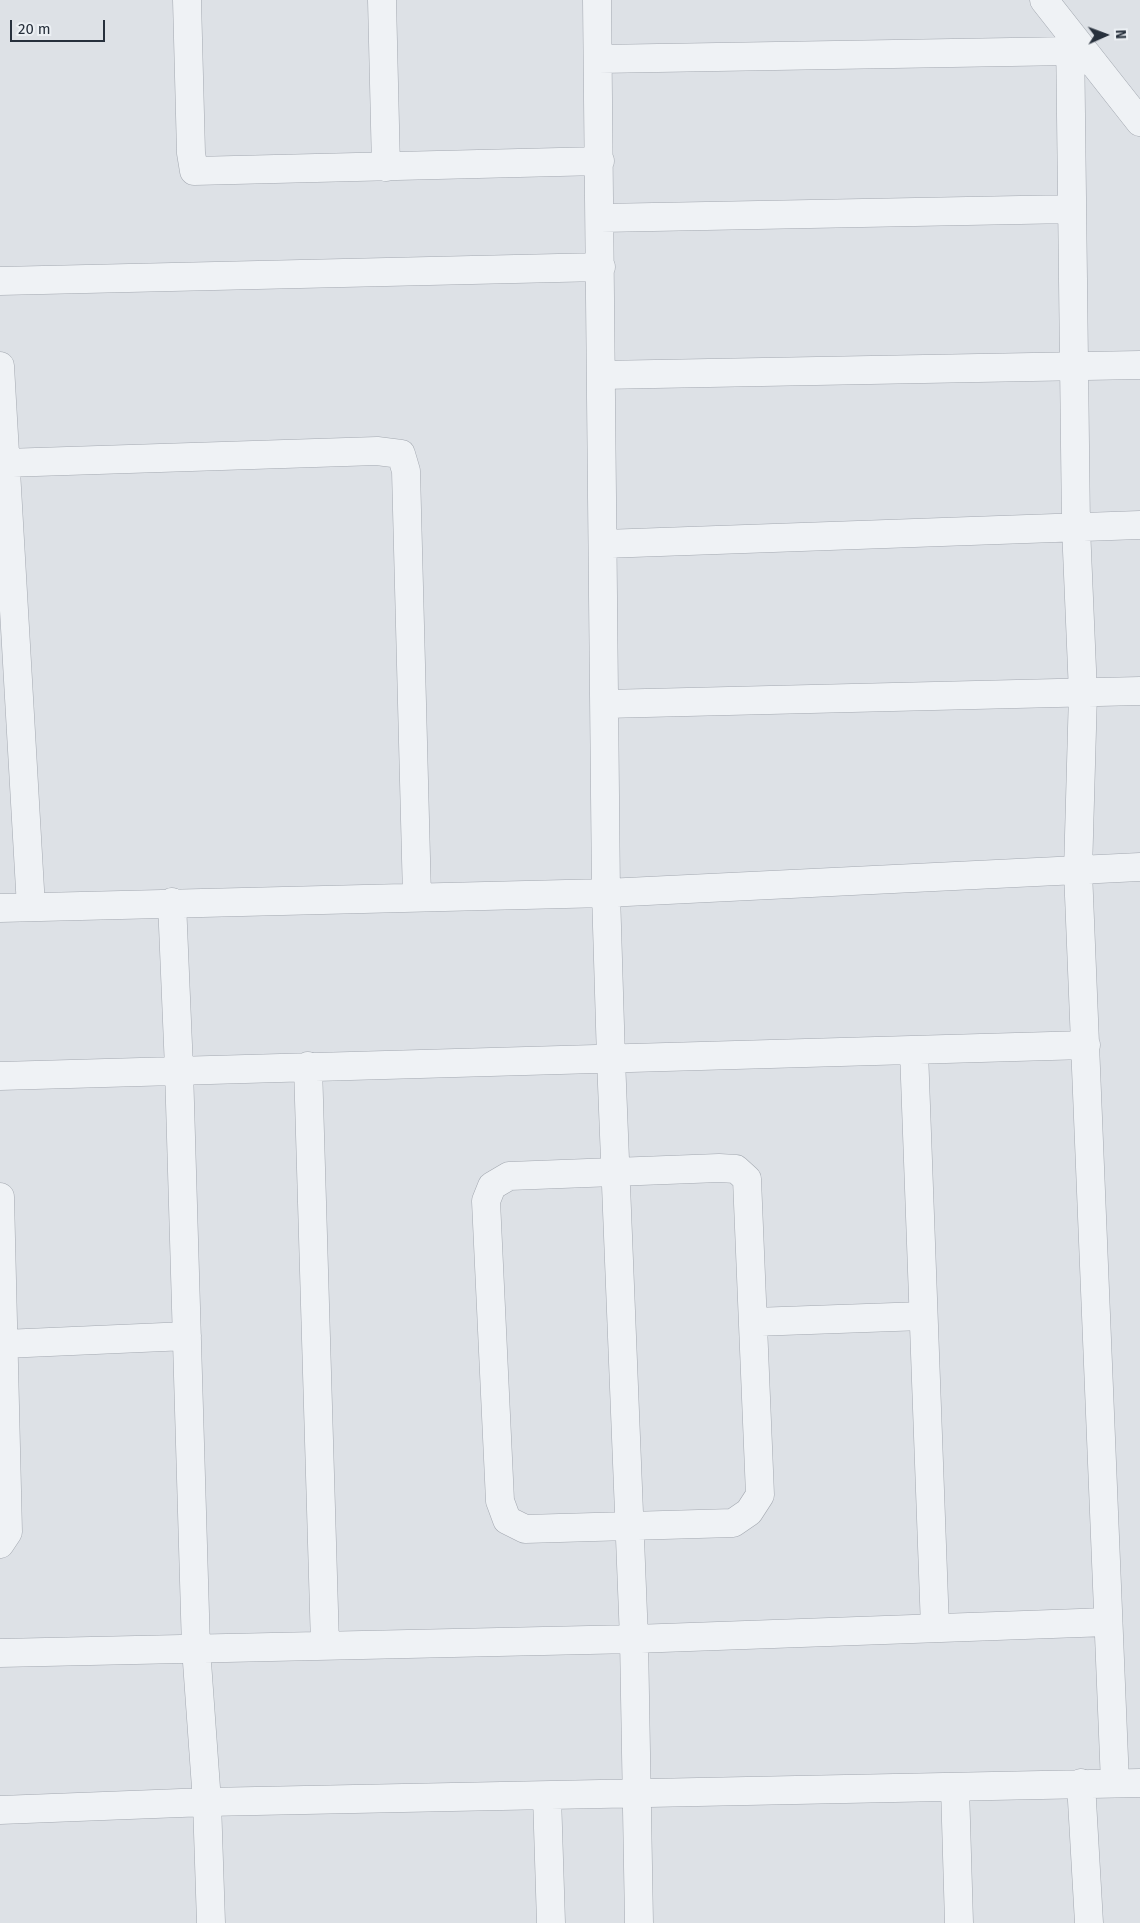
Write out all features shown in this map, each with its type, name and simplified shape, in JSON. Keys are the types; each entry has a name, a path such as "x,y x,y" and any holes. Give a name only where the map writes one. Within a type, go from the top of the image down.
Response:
{"street":[{"path":"187,0 191,153 194,171 600,161"},
{"path":"382,0 386,167"},
{"path":"597,0 601,218 606,893 634,1639 639,1923"},
{"path":"1044,0 1070,42 1140,122"},
{"path":"599,59 1070,42"},
{"path":"0,1810 207,1802 1128,1783 1108,1622 1078,871 1083,693 1076,527 1070,42"},
{"path":"601,218 1072,209"},
{"path":"0,281 601,267"},
{"path":"602,375 1074,368 1140,365"},
{"path":"0,366 5,464 4,492 31,907"},
{"path":"5,464 377,451 401,454 406,470 417,897"},
{"path":"604,544 1140,525"},
{"path":"604,704 1140,691"},
{"path":"0,908 172,902 606,893 1140,867"},
{"path":"172,902 179,1069 196,1648 207,1802 212,1923"},
{"path":"0,1076 179,1069 1086,1045"},
{"path":"914,1051 935,1628"},
{"path":"308,1066 325,1645"},
{"path":"736,1169 746,1179 754,1322 760,1495 749,1512 733,1523 525,1529 507,1520 500,1501 486,1201 492,1186 509,1176 615,1171 736,1169"},
{"path":"0,1197 8,1532 0,1544"},
{"path":"754,1322 924,1316"},
{"path":"4,1344 187,1336"},
{"path":"0,1653 634,1639 1108,1622"},
{"path":"1081,1783 1089,1923"},
{"path":"954,1787 959,1923"},
{"path":"547,1796 551,1923"}]}
